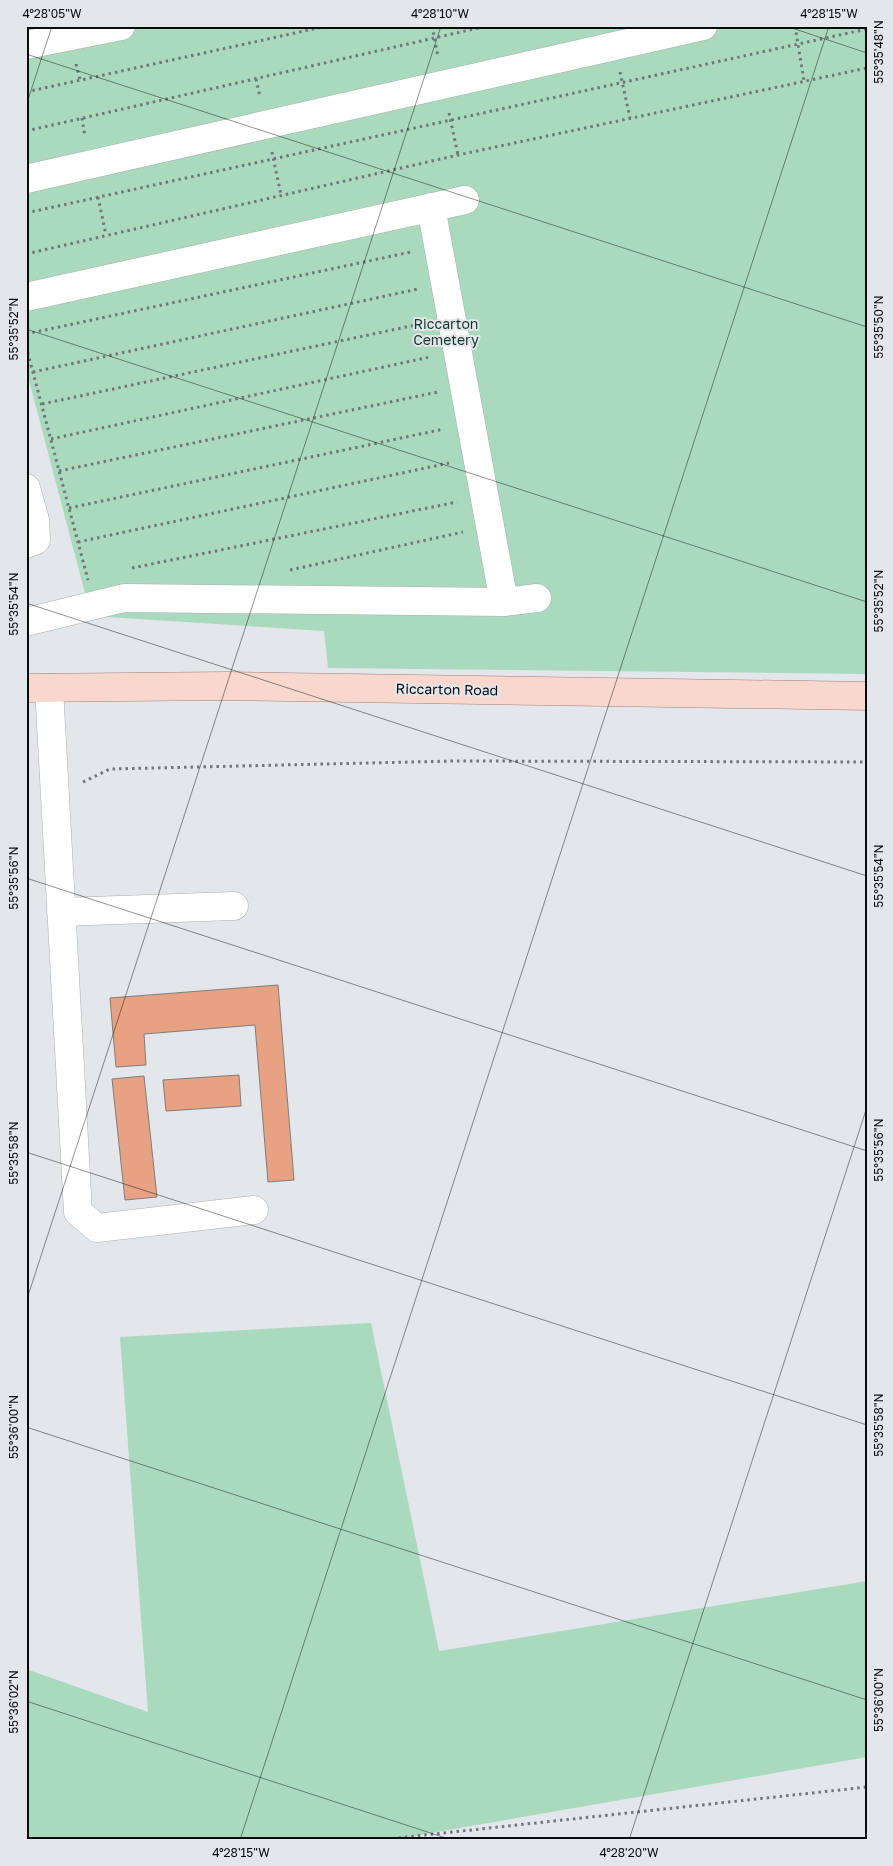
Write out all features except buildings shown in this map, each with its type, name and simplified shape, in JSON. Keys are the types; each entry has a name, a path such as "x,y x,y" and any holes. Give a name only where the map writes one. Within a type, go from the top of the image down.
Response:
{"main road":[{"name":"Riccarton Road","path":"37,688 226,686 867,696"}],"lane":[{"path":"26,45 122,26"},
{"path":"26,179 703,26"},
{"path":"26,297 465,200"},
{"path":"431,207 504,602"},
{"path":"26,488 34,520 36,540 26,544"},
{"path":"26,622 124,598 504,602 537,598"},
{"path":"37,688 54,795 78,1212 97,1228 254,1210"},
{"path":"61,912 234,906"}],"path":[{"path":"26,92 327,26"},
{"path":"26,131 487,26"},
{"path":"795,26 804,81"},
{"path":"26,213 867,28"},
{"path":"26,254 467,152 867,68"},
{"path":"26,334 438,246"},
{"path":"33,372 445,283"},
{"path":"42,404 451,318"},
{"path":"26,346 95,605"},
{"path":"51,439 458,351"},
{"path":"60,472 464,386"},
{"path":"69,508 471,423"},
{"path":"78,542 477,457"},
{"path":"126,570 484,496"},
{"path":"286,571 490,526"},
{"path":"87,577 97,575"},
{"path":"54,795 110,770 455,761 867,762"},
{"path":"379,1840 867,1787"}],"green space":[{"name":"Riccarton Cemetery","path":"26,26 867,26 867,674 328,668 324,631 91,616 26,369"},
{"path":"371,1323 439,1651 867,1581 867,1757 391,1840 26,1840 26,1669 148,1712 120,1337"}]}
